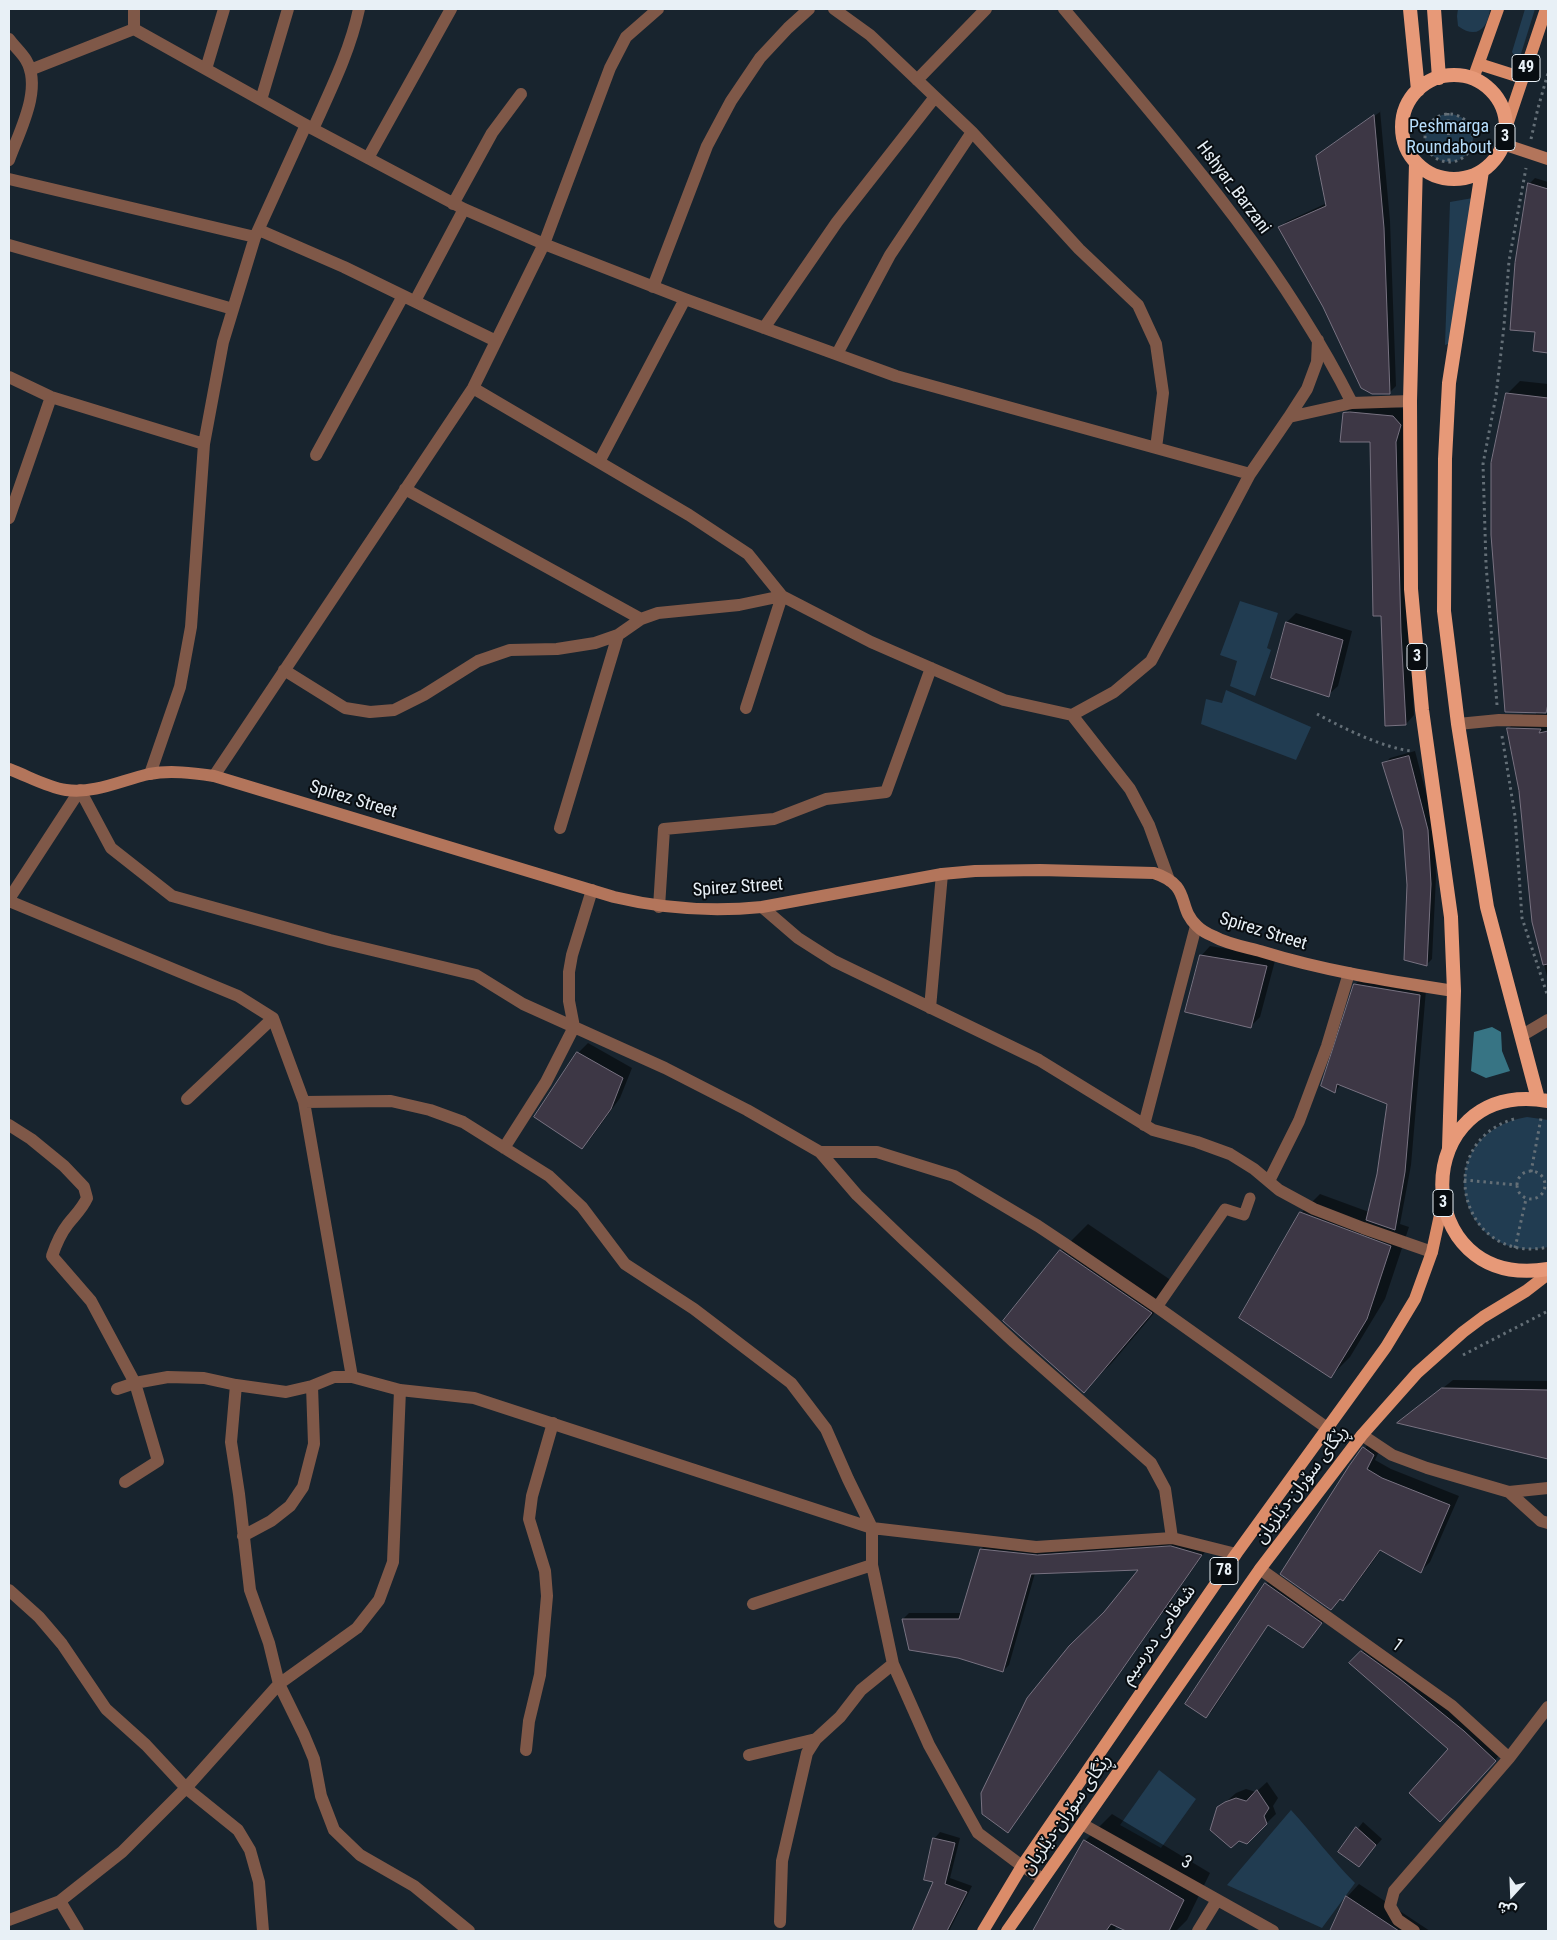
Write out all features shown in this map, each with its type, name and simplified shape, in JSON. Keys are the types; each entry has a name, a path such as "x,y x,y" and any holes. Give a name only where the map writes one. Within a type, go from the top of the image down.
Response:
{"highway":[{"path":"1410,9 1418,90"},
{"path":"1434,9 1439,78"},
{"path":"1416,163 1404,142 1402,126 1405,110 1418,90 1439,78 1456,76 1473,79"},
{"name":"3","path":"1416,163 1434,175 1462,178 1482,170 1495,159 1503,144 1506,128 1504,113 1497,99 1486,87 1473,79"},
{"name":"3","path":"1416,163 1410,401 1411,589 1422,710 1451,917 1454,991 1449,1148 1442,1174 1443,1201 1451,1225 1458,1236 1466,1246 1487,1261 1511,1270 1548,1269"},
{"name":"3","path":"1449,1148 1464,1126 1486,1109 1511,1100 1543,1100 1521,1036 1487,907 1458,724 1444,611 1449,384 1482,170"}],"main road":[{"path":"1473,79 1498,9"},
{"name":"49","path":"1506,128 1522,78 1546,16"},
{"path":"1479,64 1522,78"},
{"path":"1503,144 1548,159"},
{"name":"Spirez Street","path":"9,769 55,788 80,790 102,787 150,774 193,773 214,776 629,901 658,907 710,911 762,907 942,874 1007,870 1154,873 1169,880 1183,895 1196,926 1216,938 1267,954 1349,973 1454,991"},
{"name":"شەقامی دەرسیم","path":"983,1931 1022,1866 1236,1554 1386,1347 1414,1299 1432,1252 1443,1201"},
{"name":"ڕێگای سۆران-دێلزیان","path":"1007,1931 1260,1569 1362,1435 1417,1373 1463,1332 1483,1317 1526,1291 1548,1274"}],"street":[{"path":"134,9 134,29"},
{"path":"206,69 224,9"},
{"path":"261,100 288,9"},
{"path":"150,774 180,687 190,627 204,444 223,342 257,234 309,127 342,66 359,9"},
{"path":"368,158 451,9"},
{"path":"214,776 473,388 544,244 610,68 626,37 658,9"},
{"path":"653,287 707,146 731,101 760,58 809,9"},
{"path":"834,9 870,35 972,132 1079,249 1138,305 1156,344 1163,393 1156,448"},
{"path":"917,80 986,9"},
{"name":"Hshyar_Barzani","path":"1064,9 1210,184 1292,298 1318,340 1352,403"},
{"path":"134,29 309,127 459,206 544,244 653,287 896,376 1250,474"},
{"path":"30,70 134,29"},
{"path":"9,39 26,60 30,70 33,90 9,160"},
{"path":"316,455 409,299 459,206 492,133 521,94"},
{"path":"764,328 837,222 935,96"},
{"path":"837,354 890,255 972,132"},
{"path":"9,179 257,234 344,267 496,341"},
{"path":"9,245 233,310"},
{"path":"599,462 685,299"},
{"path":"473,388 689,515 748,554 782,596 870,642 1004,700 1072,714 1114,692 1151,661 1250,474 1307,389 1318,362 1318,340"},
{"path":"9,377 51,397 204,444"},
{"path":"9,518 51,397"},
{"path":"1289,417 1352,403 1410,401"},
{"path":"406,489 641,619"},
{"path":"284,670 345,708 370,712 394,710 424,696 478,661 510,650 557,649 595,643 618,635 641,619 658,613 739,605 782,596"},
{"path":"746,708 782,596"},
{"path":"560,828 618,635"},
{"path":"658,907 664,829 774,819 826,799 886,792 931,668"},
{"path":"1072,714 1130,789 1149,825 1169,880"},
{"path":"1458,724 1499,720 1548,721"},
{"path":"352,1377 304,1102 273,1018 238,996 9,900 80,790 111,848 172,896 330,940 476,975 523,1004 665,1068 747,1110 820,1152 858,1194 904,1240 1014,1342 1151,1463 1164,1489 1172,1538"},
{"path":"930,1008 942,874"},
{"path":"504,1148 546,1082 574,1028 569,1000 569,972 572,955 592,890"},
{"path":"762,907 798,938 834,961 1039,1060 1153,1130 1197,1142 1230,1154 1254,1169 1279,1190 1314,1209 1432,1252"},
{"path":"1144,1125 1196,926"},
{"path":"1269,1182 1299,1121 1327,1046 1349,973"},
{"path":"187,1099 273,1018"},
{"path":"1521,1036 1548,1020"},
{"path":"304,1102 390,1101 430,1110 463,1122 549,1176 582,1207 625,1264 694,1308 791,1383 826,1429 872,1528 872,1565 893,1664 929,1745 978,1833 1022,1866 1043,1879"},
{"path":"9,1125 31,1139 64,1166 84,1187 87,1198 81,1211 69,1223 57,1242 52,1256 91,1301 135,1383 158,1460 125,1482"},
{"path":"820,1152 877,1152 954,1176 1038,1226 1157,1307 1327,1428"},
{"path":"116,1389 135,1383 168,1377 204,1378 236,1385 286,1392 312,1386 334,1377 352,1377 400,1390 474,1398 872,1528 1036,1547 1172,1538 1236,1554"},
{"path":"236,1385 231,1442 250,1590 269,1643 279,1684 314,1759 321,1796 334,1830 360,1855 414,1886 469,1931"},
{"path":"243,1536 271,1521 290,1506 303,1487 314,1444 312,1386"},
{"path":"9,1920 60,1901 122,1852 186,1788 279,1684 357,1628 379,1600 393,1562 400,1390"},
{"path":"526,1750 529,1721 540,1675 548,1596 545,1571 529,1519 532,1496 553,1423"},
{"path":"1362,1435 1392,1455 1427,1468 1510,1492 1548,1488"},
{"path":"1510,1492 1541,1521 1548,1523"},
{"path":"753,1604 872,1565"},
{"name":"1","path":"1260,1569 1452,1706 1509,1758"},
{"path":"9,1590 38,1617 62,1644 106,1709 146,1745 186,1788 238,1830 250,1850 259,1882 263,1931"},
{"path":"780,1922 782,1861 807,1753 816,1739 840,1717 862,1690 893,1664"},
{"path":"1414,1931 1398,1920 1390,1906 1394,1891 1509,1758 1548,1708"},
{"path":"749,1755 816,1739"},
{"name":"3","path":"1082,1824 1273,1931"},
{"path":"1198,1931 1217,1900"},
{"path":"60,1901 78,1931"}],"lane":[{"path":"1157,1307 1225,1209 1244,1215 1250,1198"}],"path":[{"path":"1548,73 1528,152 1508,261 1504,326 1497,388 1483,464 1486,564 1495,694 1515,816 1522,918 1548,997"},
{"path":"1448,114 1449,162"},
{"path":"1448,114 1459,116 1466,120 1473,136 1471,147 1467,154 1459,160 1449,162 1434,157 1428,149 1425,140 1426,130 1430,123 1436,117 1448,114"},
{"path":"1317,714 1336,725 1398,750 1412,751 1414,743"},
{"path":"1534,1117 1548,1120"},
{"path":"1519,1118 1498,1125 1485,1135 1475,1147 1469,1157 1464,1180 1467,1203 1481,1228 1494,1239 1515,1248 1526,1250 1548,1247"},
{"path":"1531,1172 1541,1118"},
{"path":"1531,1172 1542,1178 1546,1185 1542,1194 1530,1199 1519,1193 1517,1185 1520,1177 1531,1172"},
{"path":"1464,1180 1517,1185"},
{"path":"1515,1248 1526,1198"},
{"path":"1462,1356 1548,1311"}],"green space":[{"path":"1458,9 1490,9 1484,26 1476,32 1471,32 1458,26"},
{"path":"1525,9 1535,9 1520,57 1516,59 1512,52"},
{"name":"Peshmarga Roundabout","path":"1444,114 1454,114 1466,121 1473,133 1473,143 1466,155 1454,162 1444,162 1436,158 1429,151 1425,143 1425,133 1429,125 1436,118"},
{"path":"1473,198 1451,343 1445,345 1450,202"},
{"path":"1240,601 1278,613 1267,648 1271,650 1255,696 1230,686 1237,661 1220,655"},
{"path":"1226,690 1311,727 1296,760 1201,724 1206,699 1222,703"},
{"path":"1527,1117 1548,1120 1548,1247 1517,1248 1492,1238 1475,1219 1465,1196 1465,1171 1475,1147 1495,1128"},
{"path":"1159,1770 1196,1799 1161,1848 1120,1825"},
{"path":"1291,1810 1355,1883 1322,1928 1227,1885"}],"shaded area":[{"path":"1492,1027 1501,1032 1502,1051 1510,1071 1486,1078 1471,1071 1474,1032"}],"building":[{"path":"1374,115 1384,228 1390,394 1372,394 1361,388 1323,307 1278,227 1326,206 1316,156"},
{"path":"1528,183 1548,189 1548,353 1533,351 1535,332 1510,330 1515,263"},
{"path":"1506,393 1548,398 1548,704 1546,713 1505,712 1491,535 1491,463"},
{"path":"1343,413 1393,416 1401,425 1396,442 1401,632 1406,725 1385,726 1381,616 1373,616 1370,442 1340,442"},
{"path":"1286,622 1343,640 1329,697 1271,678"},
{"path":"1507,728 1541,729 1539,733 1548,731 1548,964 1543,965 1532,922 1519,791"},
{"path":"1409,756 1428,830 1431,884 1427,966 1404,960 1407,885 1403,830 1382,763"},
{"path":"1200,955 1267,966 1251,1028 1185,1012"},
{"path":"1354,984 1420,995 1405,1172 1395,1230 1366,1220 1377,1174 1387,1104 1337,1084 1335,1093 1321,1086"},
{"path":"577,1052 623,1078 611,1109 582,1149 534,1117"},
{"path":"1300,1212 1391,1246 1367,1319 1331,1378 1239,1318"},
{"path":"1060,1250 1152,1313 1084,1393 1003,1321"},
{"path":"1442,1388 1548,1390 1548,1459 1397,1423"},
{"path":"1363,1447 1374,1455 1367,1469 1382,1478 1450,1505 1421,1573 1380,1550 1343,1601 1340,1599 1331,1610 1280,1574"},
{"path":"1171,1546 1202,1555 1008,1833 982,1814 981,1793 1027,1698 1069,1646 1104,1612 1138,1570 1031,1574 1003,1672 958,1658 909,1650 902,1619 959,1619 980,1549 1037,1555"},
{"path":"1265,1583 1322,1623 1303,1648 1268,1625 1206,1718 1185,1704"},
{"path":"1361,1651 1400,1679 1464,1731 1496,1761 1440,1822 1409,1793 1448,1749 1349,1663"},
{"path":"1257,1790 1269,1808 1264,1816 1267,1824 1247,1844 1239,1841 1231,1848 1210,1830 1217,1807 1236,1798 1246,1801"},
{"path":"1356,1827 1376,1845 1359,1867 1338,1852"},
{"path":"933,1838 955,1843 945,1884 967,1892 947,1931 912,1931 933,1882 924,1880"},
{"path":"1084,1840 1184,1900 1169,1931 1126,1931 1111,1924 1106,1931 1033,1931"},
{"path":"1346,1896 1399,1931 1330,1931"}]}
